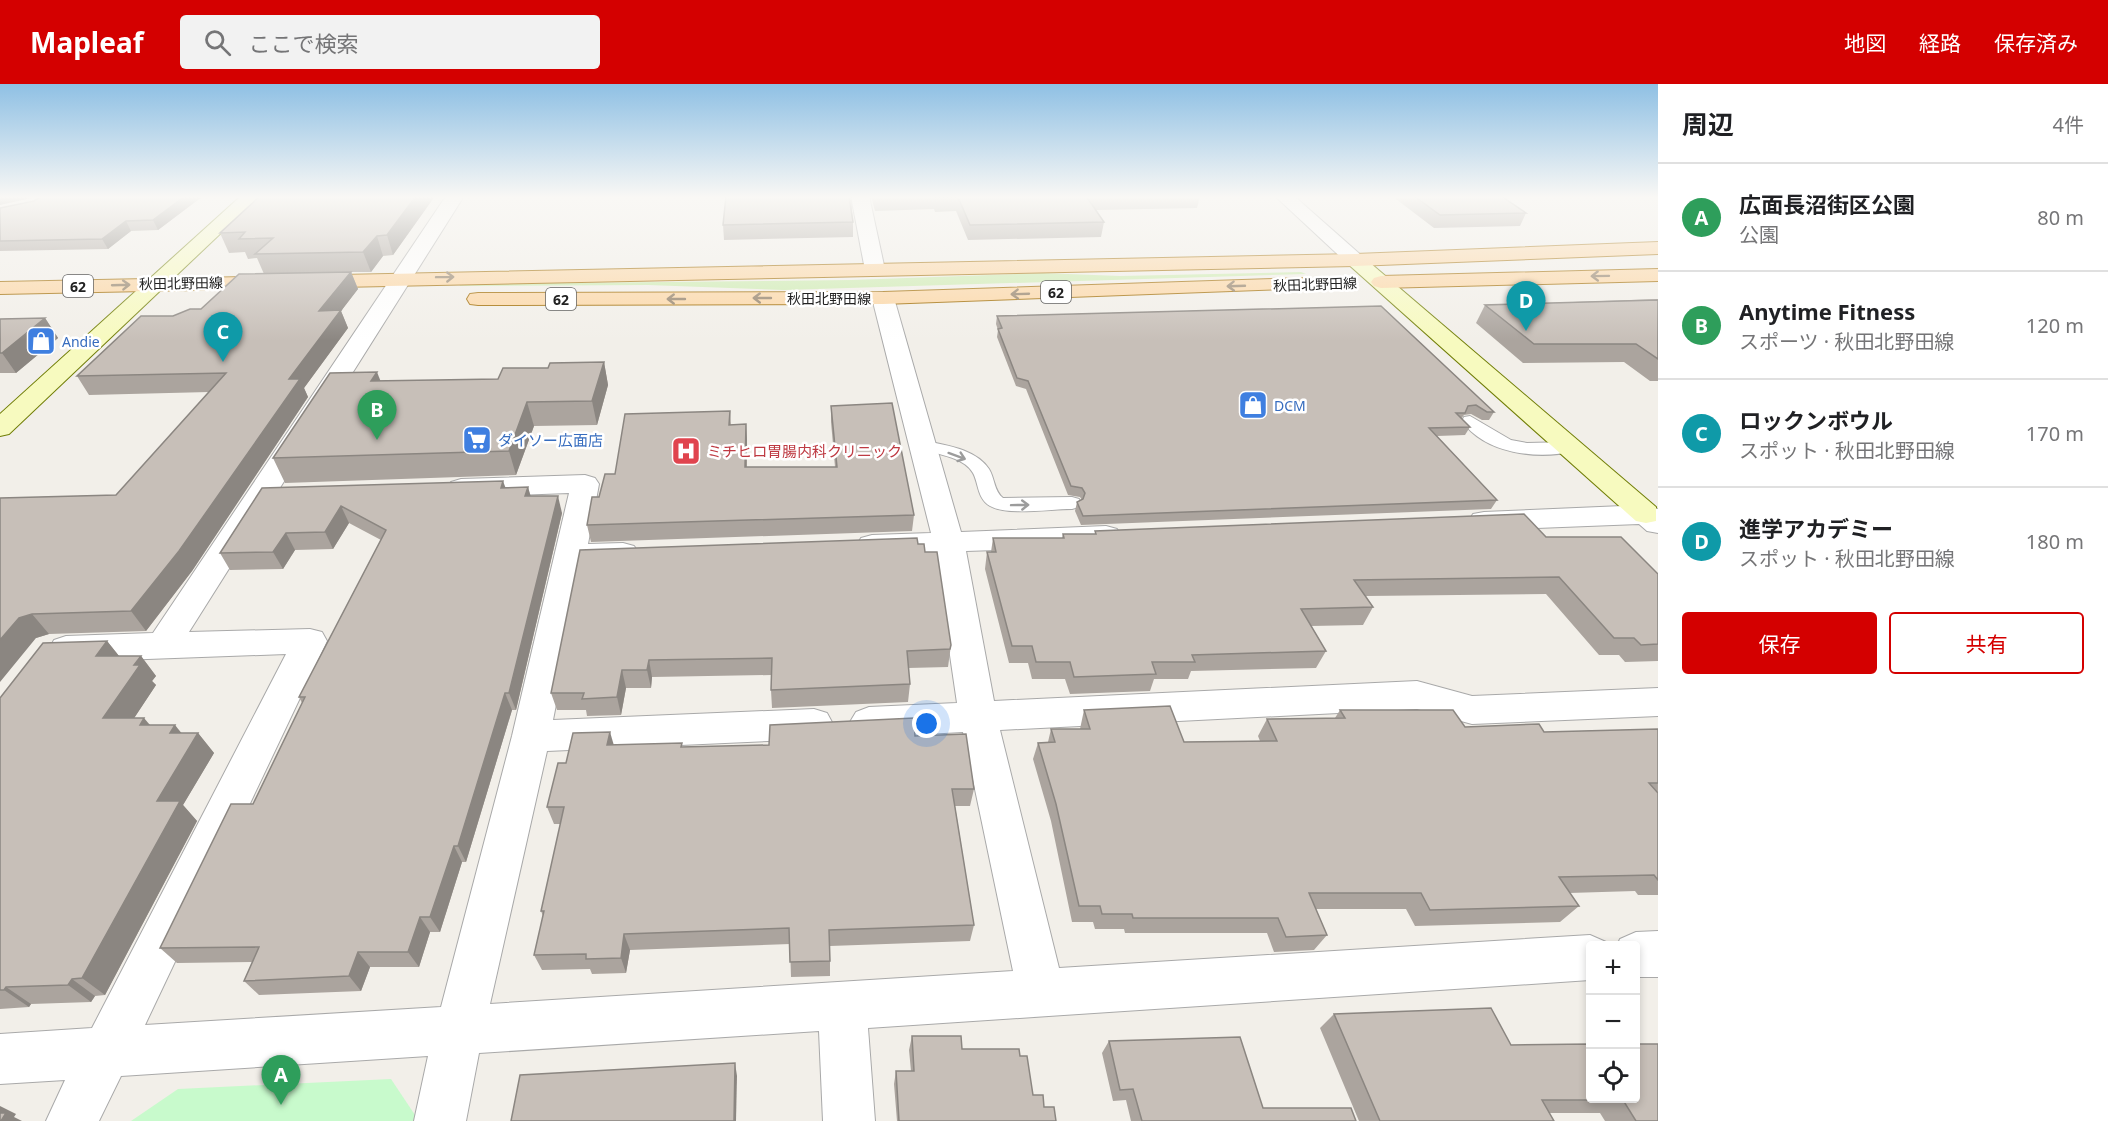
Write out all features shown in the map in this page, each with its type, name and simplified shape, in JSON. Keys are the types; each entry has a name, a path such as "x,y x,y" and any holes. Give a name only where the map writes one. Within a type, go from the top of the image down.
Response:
{"main road":[{"name":"秋田北野田線","path":"1363,275 1658,248"},
{"name":"秋田北野田線","path":"0,288 155,284 391,294 1363,275 1658,274"},
{"name":"秋田北野田線","path":"459,299 879,284 1319,284"},
{"name":"秋田北野田線","path":"94,308 165,306"}],"street":[{"path":"0,428 198,244"},
{"path":"163,645 423,244"},
{"path":"870,244 921,445 949,542 978,717 1042,994"},
{"path":"1332,244 1363,275 1652,519"},
{"path":"434,489 585,484 531,736 459,1030 440,1121"},
{"path":"260,495 295,494"},
{"path":"1457,522 1652,519"},
{"path":"842,546 1138,535"},
{"path":"570,555 653,552"},
{"path":"42,658 50,649 310,641 72,1121"},
{"path":"531,736 1417,695 1472,710 1658,702"},
{"path":"1640,955 1658,954"},
{"path":"0,1059 1586,958"},
{"path":"842,1006 849,1121"}],"lane":[{"path":"1470,421 1494,441 1509,446 1569,447"},
{"path":"921,445 968,459 976,465 990,499 996,503 1005,505 1072,503"}],"green space":[{"path":"1301,272 1306,274 784,290 648,285 460,286 459,284 851,280 1042,273 1120,276"},
{"path":"391,1079 419,1121 131,1121 178,1089"}],"building":[{"path":"266,244 370,244 363,252 255,254"},
{"path":"351,272 319,311 341,310 289,379 300,379 179,551 131,611 32,614 19,618 0,640 0,498 116,495 226,373 77,376 141,316 173,316 190,309 201,309 239,274"},
{"path":"1658,300 1658,359 1636,344 1534,344 1485,305"},
{"name":"DCM","path":"1381,306 1494,412 1487,412 1476,405 1468,406 1465,413 1456,413 1470,427 1429,428 1497,500 1083,516 1077,502 1083,499 1085,493 1082,488 1071,486 1028,381 1017,378 998,329 1002,328 997,316"},
{"path":"45,318 2,353 0,353 0,319"},
{"path":"604,362 592,401 527,402 509,451 273,458 330,373 377,372 371,381 498,379 503,368 548,368 550,363"},
{"path":"892,403 914,515 587,525 592,497 599,497 605,474 615,474 625,414 730,411 729,425 746,424 745,467 837,467 831,406"},
{"path":"503,481 501,488 528,487 525,496 558,496 509,693 505,693 458,846 454,846 430,917 420,917 408,952 358,952 349,976 244,981 259,947 160,948 231,804 253,804 305,697 299,697 386,530 341,506 325,532 286,533 273,552 220,553 262,488"},
{"path":"1524,514 1546,537 1621,537 1658,574 1658,644 1641,645 1634,638 1614,638 1559,577 1354,580 1373,607 1301,609 1326,651 1192,655 1195,662 1152,662 1156,674 1074,677 1070,662 1036,662 1032,646 1012,646 987,552 996,552 993,538 1064,538 1063,534 1096,534 1095,531"},
{"path":"917,538 918,544 924,544 925,552 937,552 951,645 950,649 907,651 910,684 771,690 772,658 649,660 647,670 622,670 617,697 582,699 584,693 551,693 580,550"},
{"path":"107,641 96,656 141,656 134,665 140,665 103,718 144,718 140,725 175,725 170,733 198,733 157,801 180,801 82,978 72,979 68,985 6,987 0,990 0,698 43,643"},
{"path":"1170,706 1184,742 1277,741 1267,719 1345,718 1340,710 1453,710 1465,727 1539,724 1544,732 1658,729 1658,783 1649,783 1658,793 1658,880 1654,875 1559,877 1579,906 1430,910 1421,893 1309,893 1327,935 1286,937 1278,918 1133,918 1132,914 1102,914 1100,906 1079,906 1056,804 1038,743 1055,742 1051,729 1090,729 1084,710"},
{"path":"914,718 915,736 966,734 974,789 952,789 974,925 829,930 830,961 790,962 789,928 624,934 621,958 586,959 586,954 534,955 544,911 541,911 564,807 547,807 558,763 566,763 573,733 610,732 607,745 682,743 681,747 769,745 770,725"},
{"path":"1491,1008 1511,1045 1586,1044 1586,1100 1542,1100 1554,1121 1380,1121 1334,1014"},
{"path":"912,1036 961,1036 962,1049 1019,1049 1020,1056 1027,1056 1033,1095 1043,1095 1044,1107 1054,1107 1056,1121 899,1121 896,1071 914,1071"},
{"path":"1240,1037 1263,1108 1351,1108 1356,1121 1142,1121 1133,1089 1120,1090 1109,1041"},
{"path":"1640,1044 1658,1044 1658,1121 1636,1121 1625,1103 1640,1103"},
{"path":"735,1063 734,1121 511,1121 520,1075"},
{"path":"0,1113 6,1113 1,1121 0,1121"}],"place":[{"name":"進学アカデミー","path":"1526,331"},
{"name":"Andie","path":"41,341"},
{"name":"ロックンボウル","path":"223,362"},
{"name":"DCM","path":"1253,405"},
{"name":"Anytime Fitness","path":"377,440"},
{"name":"ダイソー広面店","path":"477,440"},
{"name":"ミチヒロ胃腸内科クリニック","path":"686,451"},
{"name":"広面長沼街区公園","path":"281,1105"}]}
